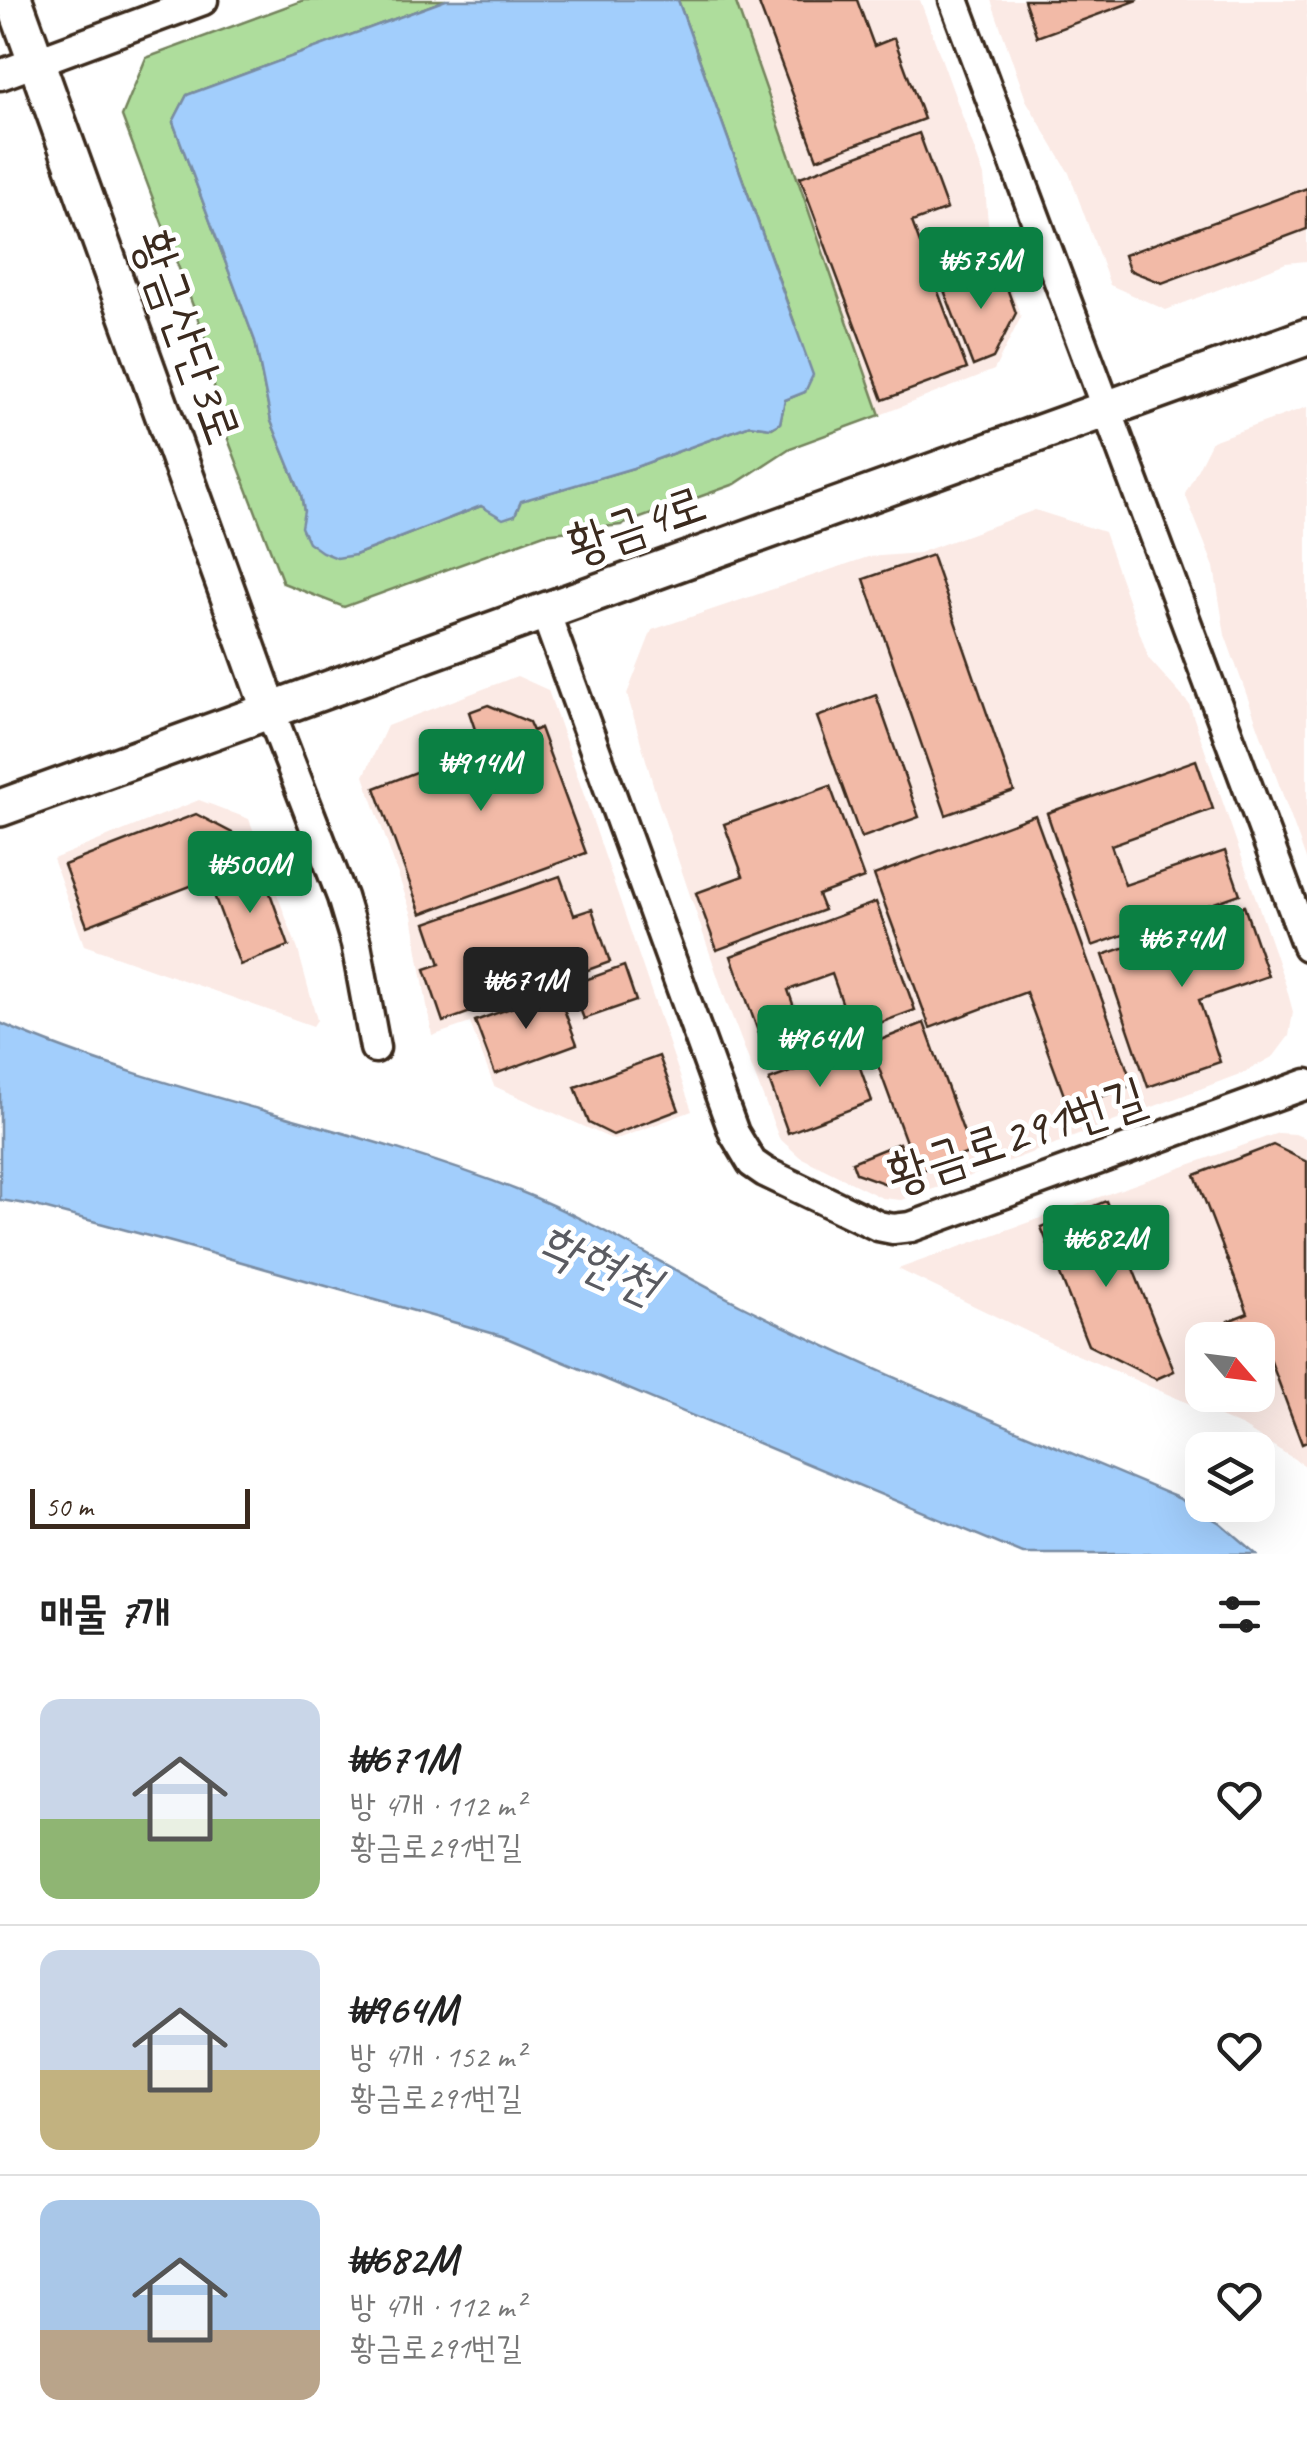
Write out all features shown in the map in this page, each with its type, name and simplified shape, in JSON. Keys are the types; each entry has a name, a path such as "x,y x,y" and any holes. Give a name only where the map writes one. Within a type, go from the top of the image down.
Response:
{"street":[{"name":"황금산단3로","path":"14,0 269,708"},
{"path":"0,75 203,0"},
{"path":"954,0 1307,946"},
{"name":"황금4로","path":"0,808 1307,337"},
{"name":"황금로291번길","path":"544,609 734,1133 752,1163 765,1172 878,1226 911,1227 1307,1084"},
{"path":"269,708 342,897 362,972 375,1048"}],"shaded area":[{"path":"735,0 920,0 984,176 988,223 1021,317 994,370 880,415"},
{"path":"991,0 1307,0 1307,261 1286,263 1166,310 1110,285 1069,173 1026,100"},
{"path":"1307,407 1307,862 1225,635 1214,567 1185,494 1212,441"},
{"path":"1035,510 1104,532 1149,659 1189,704 1286,986 1293,1012 1289,1036 1274,1056 1245,1072 957,1181 901,1200 882,1198 800,1157 779,1138 726,1001 657,798 627,694 652,630 868,557 919,553"},
{"path":"517,676 548,690 692,1111 614,1140 494,1086 470,1023 432,1036 412,915 364,776 387,726"},
{"path":"199,800 249,819 298,950 317,1020 313,1026 84,945 53,859"},
{"path":"1278,1133 1307,1139 1307,1467 1275,1447 1275,1432 1251,1432 1209,1412 1275,1412 1275,1322 1185,1322 1185,1402 1057,1346 898,1269"}],"green space":[{"path":"304,0 446,0 187,95 173,122 255,341 271,421 301,494 304,511 355,555 481,506 515,515 520,501 633,468 750,425 772,428 780,423 785,400 805,392 795,324 678,0 735,0 880,415 790,448 735,484 621,525 544,534 344,607 283,583 218,413 208,346 122,116 146,58"}],"water":[{"path":"446,0 678,0 813,375 805,392 785,400 780,423 771,428 750,425 633,468 521,501 515,515 503,519 481,506 355,555 337,558 308,542 301,527 301,494 271,421 255,341 173,122 187,95"},
{"name":"학현천","path":"0,1023 128,1071 390,1147 519,1191 849,1357 1178,1498 1185,1502 1185,1522 1218,1522 1256,1554 1023,1554 502,1336 175,1243 0,1200"}],"building":[{"path":"769,0 857,0 874,46 894,38 924,119 817,159 759,4"},
{"path":"1024,0 1138,0 1037,37"},
{"path":"919,133 947,209 912,222 967,369 883,400 800,177"},
{"path":"1307,188 1307,229 1162,283 1129,270 1124,255"},
{"path":"988,267 992,278 1002,274 1016,313 993,358 973,366 942,285"},
{"path":"932,555 1014,791 946,815 864,579"},
{"path":"876,695 919,817 861,838 817,717"},
{"path":"488,705 529,722 533,731 540,728 586,853 421,914 375,788 481,747 469,712"},
{"path":"1196,760 1213,809 1111,845 1125,885 1225,851 1240,894 1092,946 1047,813"},
{"path":"830,786 864,878 818,895 824,910 717,950 696,893 743,876 724,824"},
{"path":"196,814 234,834 245,865 87,926 64,865"},
{"path":"1035,815 1133,1085 1069,1109 1026,992 930,1028 874,875"},
{"path":"261,868 289,946 240,965 211,887"},
{"path":"560,876 574,915 592,909 610,962 443,1022 425,969 440,964 426,923"},
{"path":"876,902 915,1010 853,1033 832,974 788,990 808,1047 769,1062 731,956"},
{"path":"1244,906 1268,976 1199,1000 1220,1062 1148,1087 1103,955"},
{"path":"624,966 636,1001 584,1019 571,985"},
{"path":"557,991 577,1044 495,1074 475,1021"},
{"path":"924,1023 971,1152 917,1172 870,1044"},
{"path":"853,1048 872,1101 788,1133 769,1080"},
{"path":"659,1056 679,1110 613,1135 589,1123 575,1087"},
{"path":"899,1143 911,1174 886,1184 856,1173 852,1162"},
{"path":"1273,1145 1307,1162 1307,1442 1302,1444 1275,1372 1275,1322 1228,1322 1248,1313 1195,1175"},
{"path":"1106,1201 1174,1371 1156,1379 1088,1345 1041,1227"}]}
